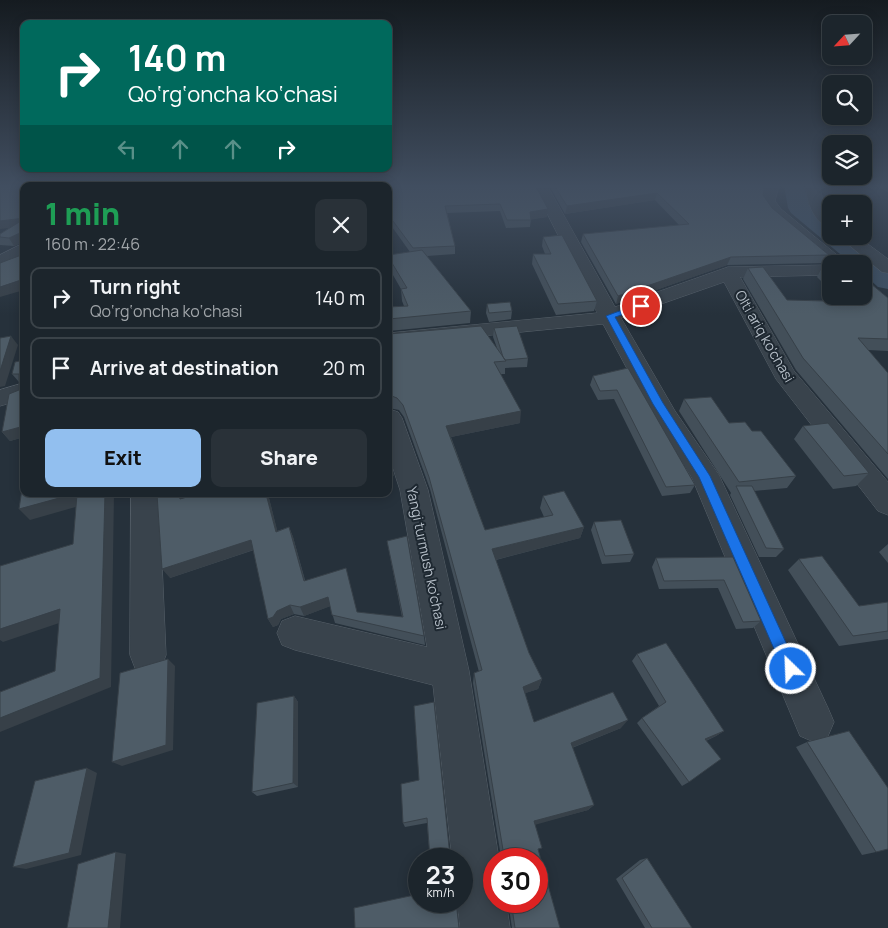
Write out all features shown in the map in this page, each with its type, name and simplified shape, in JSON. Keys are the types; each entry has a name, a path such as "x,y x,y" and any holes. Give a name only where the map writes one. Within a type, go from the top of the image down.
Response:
{"street":[{"path":"563,228 662,410 705,476 814,722"},
{"path":"795,228 828,255"},
{"path":"858,245 888,268"},
{"path":"0,263 20,250"},
{"name":"Olti ariq ko'chasi","path":"822,270 728,272 784,374 888,502"},
{"path":"392,340 502,330 610,316 728,272"},
{"path":"0,398 20,392"},
{"name":"Yangi turmush ko'chasi","path":"392,427 414,490 450,671 485,928"},
{"path":"145,497 148,655"},
{"path":"295,633 450,671"}],"building":[{"path":"9,228 20,228 20,233 9,238 0,237 0,234"},
{"path":"398,228 451,228 455,246 413,248"},
{"path":"643,228 797,228 829,255 731,257 618,296 583,234"},
{"path":"562,235 597,301 558,304 533,254 551,254 543,237"},
{"path":"422,250 471,311 392,319 392,307 408,306 401,289 407,288 392,263 392,255"},
{"path":"20,256 20,280 0,287 0,263"},
{"path":"763,267 787,300 822,301 822,305 872,305 872,285 888,298 888,339 858,338 888,373 888,454 803,358 748,268"},
{"path":"510,302 512,311 489,313 487,304"},
{"path":"481,326 506,361 494,362 521,411 446,426 485,530 553,515 543,496 564,491 584,527 492,549 529,653 542,679 523,687 534,722 613,692 628,720 571,743 594,805 534,821 542,848 503,848 474,673 482,670 429,477 403,405 397,398 392,396 392,334"},
{"path":"517,326 528,358 505,360 494,328"},
{"path":"11,336 0,371 0,338"},
{"path":"20,361 20,427 2,432 9,394 19,390 19,374 12,374 15,362"},
{"path":"628,368 695,485 666,487 617,390 600,391 593,376"},
{"path":"711,397 729,423 745,422 752,431 761,431 796,476 739,482 684,399"},
{"path":"828,423 869,473 844,476 803,426"},
{"path":"736,486 752,486 784,549 766,548"},
{"path":"21,497 63,497 19,509"},
{"path":"77,497 105,497 100,678 0,718 0,692 55,671 60,609 0,629 0,566 73,544"},
{"path":"157,497 180,497 180,499 187,497 267,497 276,532 289,527 304,581 346,568 357,612 403,617 387,541 407,536 424,636 332,615 328,597 300,607 290,605 277,611 273,617 268,619 251,540 162,569"},
{"path":"621,520 634,554 605,556 594,522"},
{"path":"822,556 859,606 888,602 888,631 853,636 799,559"},
{"path":"733,557 761,621 743,622 724,580 664,581 656,558"},
{"path":"666,643 724,731 705,739 721,759 689,782 642,718 666,702 637,654"},
{"path":"168,659 166,745 112,762 120,673"},
{"path":"294,696 293,783 252,792 257,703"},
{"path":"434,702 449,848 429,848 427,818 403,823 401,784 419,780 414,706"},
{"path":"849,731 888,788 888,849 876,852 807,742"},
{"path":"87,768 69,853 13,867 35,781"},
{"path":"116,852 108,928 67,928 78,864"},
{"path":"647,858 692,928 652,928 622,878"},
{"path":"548,885 560,928 515,928 513,913 548,913"},
{"path":"408,896 408,913 457,913 459,928 355,928 354,908"}],"waterway":[{"path":"845,245 888,281"}],"route":[{"path":"641,306 610,316 658,404 705,476 791,669"}]}
